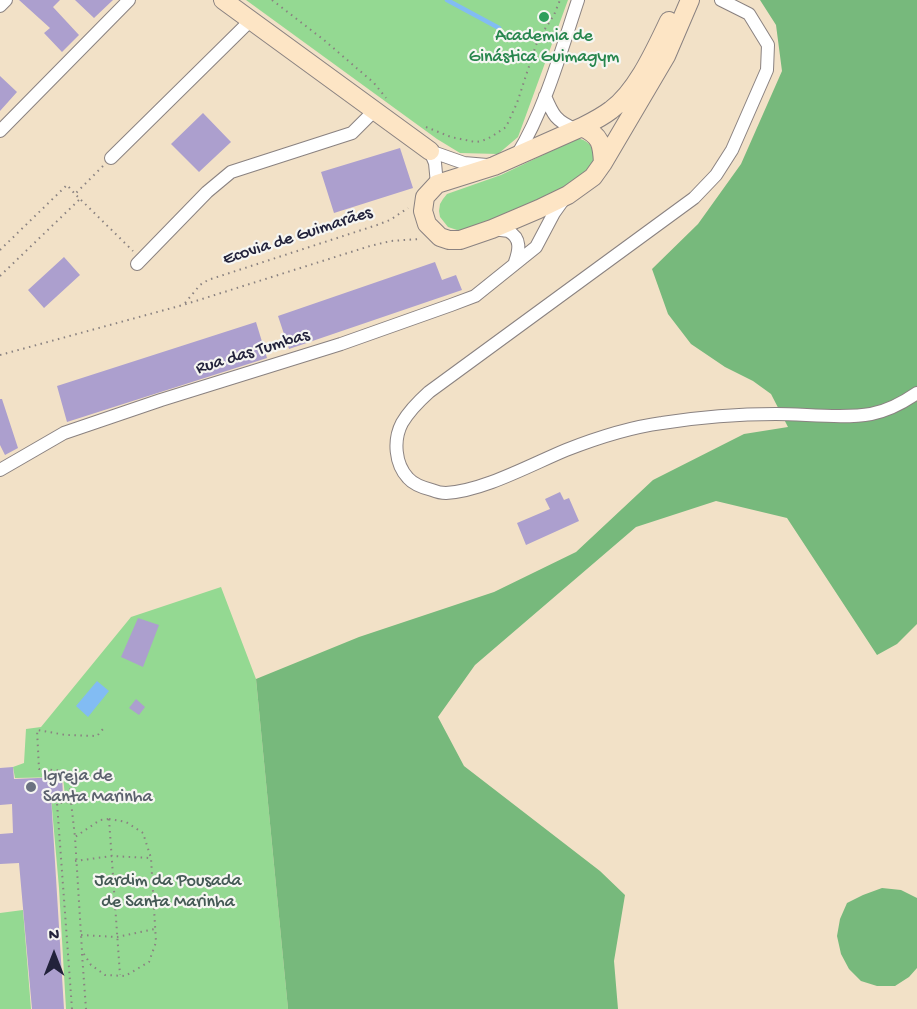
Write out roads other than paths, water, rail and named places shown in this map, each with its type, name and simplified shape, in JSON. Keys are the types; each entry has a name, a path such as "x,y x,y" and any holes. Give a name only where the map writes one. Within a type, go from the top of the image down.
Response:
{"street":[{"path":"0,6 6,0"},
{"path":"0,131 129,0"},
{"path":"223,0 381,106 430,151 464,163 494,166"},
{"path":"516,156 526,141 546,96 578,0"},
{"path":"431,190 494,166 579,128 611,110 630,90 648,63 677,0"},
{"path":"430,151 435,163 431,190 423,211 427,224 440,237 449,240 460,240 492,229 568,195 593,177 603,163 666,56 690,0"},
{"path":"721,0 749,14 768,45 767,70 732,150 716,175 694,198 429,392 414,406 402,424 395,447 401,467 409,479 422,487 442,493 462,491 503,477 568,449 603,437 660,423 730,415 847,416 872,414 903,402 917,393"},
{"path":"111,158 251,20"},
{"path":"546,96 552,114 562,123 592,132 600,140 603,163"},
{"path":"139,262 207,192 231,172 352,133 381,106"},
{"name":"Rua das Tumbas","path":"0,470 64,433 341,344 475,296 536,247 554,213 568,195"},
{"path":"492,229 509,232 517,240 520,251 514,266"}],"water":[{"path":"97,681 109,691 88,717 76,706"}],"waterway":[{"path":"447,0 499,28"}],"place":[{"name":"Academia de Ginástica Guimagym","path":"544,17"},
{"name":"Igreja de Santa Marinha","path":"31,787"}],"park label":[{"name":"Jardim da Pousada de Santa Marinha","path":"168,892"}]}
